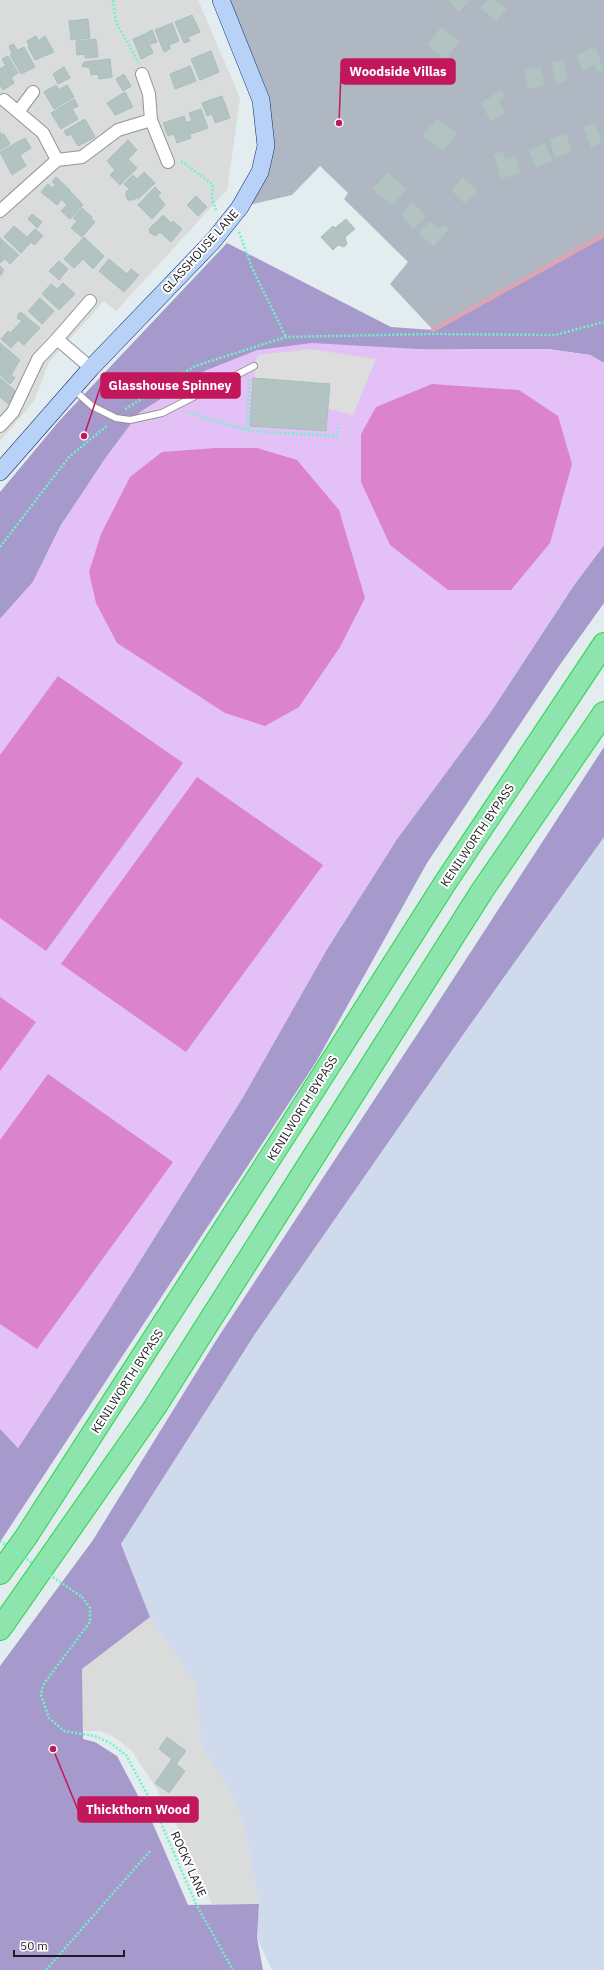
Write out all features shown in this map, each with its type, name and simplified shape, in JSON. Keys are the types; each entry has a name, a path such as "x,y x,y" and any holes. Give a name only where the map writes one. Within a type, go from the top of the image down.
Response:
{"highway":[{"name":"KENILWORTH BYPASS","path":"0,1573 26,1537 445,883 604,644"},
{"path":"0,1629 155,1406 482,891 604,713"}],"street":[{"name":"GLASSHOUSE LANE","path":"0,472 91,368 213,241 240,207 260,172 266,146 261,100 220,0"},
{"path":"142,74 149,94 151,120 168,162"},
{"path":"18,112 33,92"},
{"path":"4,100 43,133 57,160"},
{"path":"0,211 57,160 82,157 118,130 151,120"},
{"path":"0,426 13,412 38,359 90,301"},
{"path":"57,339 91,368"}],"lane":[{"path":"72,389 92,406 116,418 130,420 162,413 252,368"}],"path":[{"path":"113,0 116,22 140,64 142,74"},
{"path":"168,162 183,162 213,185 212,200 215,212 232,216 252,268 286,337"},
{"path":"0,547 69,457 116,418 128,406 195,366 286,337 431,334 555,335 604,322"},
{"path":"248,429 252,368"},
{"path":"171,408 248,429 250,431 337,436 338,428"},
{"name":"ROCKY LANE","path":"0,1541 82,1597 90,1608 90,1622 43,1685 41,1695 48,1718 64,1732 96,1736 112,1744 126,1755 154,1807 196,1904 233,1970"},
{"path":"46,1970 151,1850"}],"shaded area":[{"path":"0,0 198,0 240,98 227,190 116,311 104,301 49,362 34,401 0,441"},
{"path":"221,0 604,0 604,235 433,330 390,284 408,262 344,199 348,193 320,166 292,195 240,207 260,172 261,100"},
{"path":"604,235 604,363 590,355 547,349 258,350 205,371 139,413 61,525 33,582 0,619 0,492 60,420 227,243 391,327 433,330"},
{"path":"312,343 435,350 547,349 590,355 604,363 604,545 574,585 490,713 397,839 327,949 243,1097 107,1313 18,1448 0,1429 0,619 33,582 61,525 106,457 139,413 205,371 258,350"},
{"path":"310,349 376,359 353,415 328,409 329,384 255,378 254,366 258,355"},
{"path":"432,384 519,390 558,416 572,464 550,543 511,590 448,590 390,545 361,482 361,434 376,407"},
{"path":"215,448 257,448 297,460 339,510 365,598 340,647 299,707 265,726 225,713 117,643 96,603 89,572 101,534 130,477 162,452"},
{"path":"604,545 604,603 559,666 427,863 316,1062 0,1542 0,1428 18,1448 107,1313 243,1097 327,949 397,839 490,713 574,585"},
{"path":"58,676 183,763 46,951 0,918 0,755"},
{"path":"604,747 604,837 467,1029 255,1334 121,1544 150,1617 82,1669 83,1739 95,1742 117,1756 153,1824 188,1905 259,1904 257,1938 263,1970 0,1970 0,1666 93,1540 217,1339"},
{"path":"197,777 323,865 186,1052 61,964"},
{"path":"604,837 604,1970 272,1970 257,1938 259,1904 245,1828 228,1788 202,1749 196,1685 150,1617 121,1544 255,1334 467,1029"},
{"path":"0,997 36,1022 0,1071"},
{"path":"48,1074 173,1162 37,1349 0,1324 0,1140"},
{"path":"150,1617 196,1685 202,1749 228,1788 245,1828 259,1904 212,1904 176,1824 156,1788 132,1751 114,1737 101,1731 83,1731 82,1669"}],"building":[{"path":"447,0 471,0 459,12"},
{"path":"488,0 497,0 507,9 496,22 480,8"},
{"path":"192,15 200,32 188,37 190,41 184,43 175,22"},
{"path":"88,19 90,38 71,40 69,21"},
{"path":"172,23 179,41 169,45 170,49 164,52 155,30"},
{"path":"441,27 460,41 446,59 427,45"},
{"path":"152,30 157,42 151,44 146,33"},
{"path":"145,34 153,53 141,59 133,39"},
{"path":"36,36 38,41 45,36 54,52 35,60 28,47 27,41"},
{"path":"96,39 98,57 85,58 85,54 77,55 76,41"},
{"path":"13,44 18,50 24,47 35,67 21,74 10,55 12,54 9,46"},
{"path":"595,46 604,70 598,73 594,65 582,71 576,55"},
{"path":"211,51 219,72 200,80 191,59"},
{"path":"8,56 18,73 12,77 2,59"},
{"path":"110,59 112,77 99,79 98,74 91,75 90,68 82,66 84,62"},
{"path":"563,59 568,80 556,84 551,62"},
{"path":"5,66 14,83 3,90 0,85 0,69"},
{"path":"190,66 196,81 175,89 170,74"},
{"path":"540,66 546,85 529,90 523,71"},
{"path":"64,67 70,78 58,84 53,74"},
{"path":"124,74 131,86 123,91 116,79"},
{"path":"56,85 59,90 67,85 74,97 54,109 44,92"},
{"path":"501,90 505,97 499,101 506,113 491,122 480,103"},
{"path":"125,92 133,107 115,115 107,103"},
{"path":"222,96 230,118 215,123 212,114 207,116 202,103"},
{"path":"74,99 78,106 72,109 78,119 61,129 51,113"},
{"path":"201,109 208,128 191,134 187,122 192,121 189,113"},
{"path":"184,116 191,138 177,143 174,134 168,136 163,123"},
{"path":"437,118 457,133 443,151 422,136"},
{"path":"85,119 95,137 78,146 71,134 67,136 64,131"},
{"path":"595,123 602,142 591,148 583,127"},
{"path":"0,132 2,135 4,134 10,144 0,150"},
{"path":"566,133 572,152 555,158 549,139"},
{"path":"25,138 31,148 20,155 26,166 12,175 0,152"},
{"path":"128,140 137,150 128,159 137,168 120,185 110,175 115,170 107,161"},
{"path":"545,143 553,161 536,168 528,150"},
{"path":"503,151 505,159 516,156 521,173 501,179 493,154"},
{"path":"144,172 155,183 138,199 137,197 134,200 128,200 126,197 126,192 129,189 124,184 133,175 137,179"},
{"path":"388,172 407,189 392,206 372,189"},
{"path":"56,177 70,190 57,205 41,192 48,184 52,188 55,185 52,182"},
{"path":"463,177 478,191 465,204 451,190"},
{"path":"155,187 161,193 158,196 165,205 152,219 138,205"},
{"path":"70,191 83,205 70,219 61,211 67,205 62,200"},
{"path":"196,196 207,207 198,216 187,205"},
{"path":"413,202 426,217 413,229 400,214"},
{"path":"82,208 92,217 91,218 95,222 82,237 71,228 77,221 73,218"},
{"path":"32,214 42,222 37,228 28,219"},
{"path":"163,215 171,223 173,221 182,229 171,242 160,232 156,236 150,233 149,229"},
{"path":"346,219 355,229 345,237 347,244 344,247 338,245 333,250 321,237 333,226 335,228"},
{"path":"430,221 439,229 444,224 449,230 433,247 418,233"},
{"path":"14,226 27,237 35,229 43,236 34,245 31,242 21,253 4,237"},
{"path":"84,237 104,256 93,269 83,259 74,268 64,259"},
{"path":"0,238 19,255 10,264 5,259 0,263"},
{"path":"109,259 127,274 131,269 139,275 124,292 99,271"},
{"path":"59,261 68,269 59,280 49,271"},
{"path":"0,266 4,270 1,275 0,275"},
{"path":"63,283 75,294 59,310 42,294 51,284 57,289"},
{"path":"40,298 54,311 42,324 28,311"},
{"path":"19,313 22,313 40,328 24,345 18,340 11,348 1,339 8,331 10,333 22,321 17,318"},
{"path":"0,343 20,360 11,375 15,378 10,384 0,375"},
{"path":"0,378 18,393 8,404 0,397"},
{"path":"253,378 330,384 326,431 250,426"},
{"path":"167,1737 186,1751 176,1764 185,1771 169,1793 155,1783 172,1759 159,1749"}],"waterway":[{"path":"433,330 604,235"}],"place":[{"name":"Woodside Villas","path":"339,123"},
{"name":"Glasshouse Spinney","path":"84,436"},
{"name":"Thickthorn Wood","path":"53,1749"}]}
